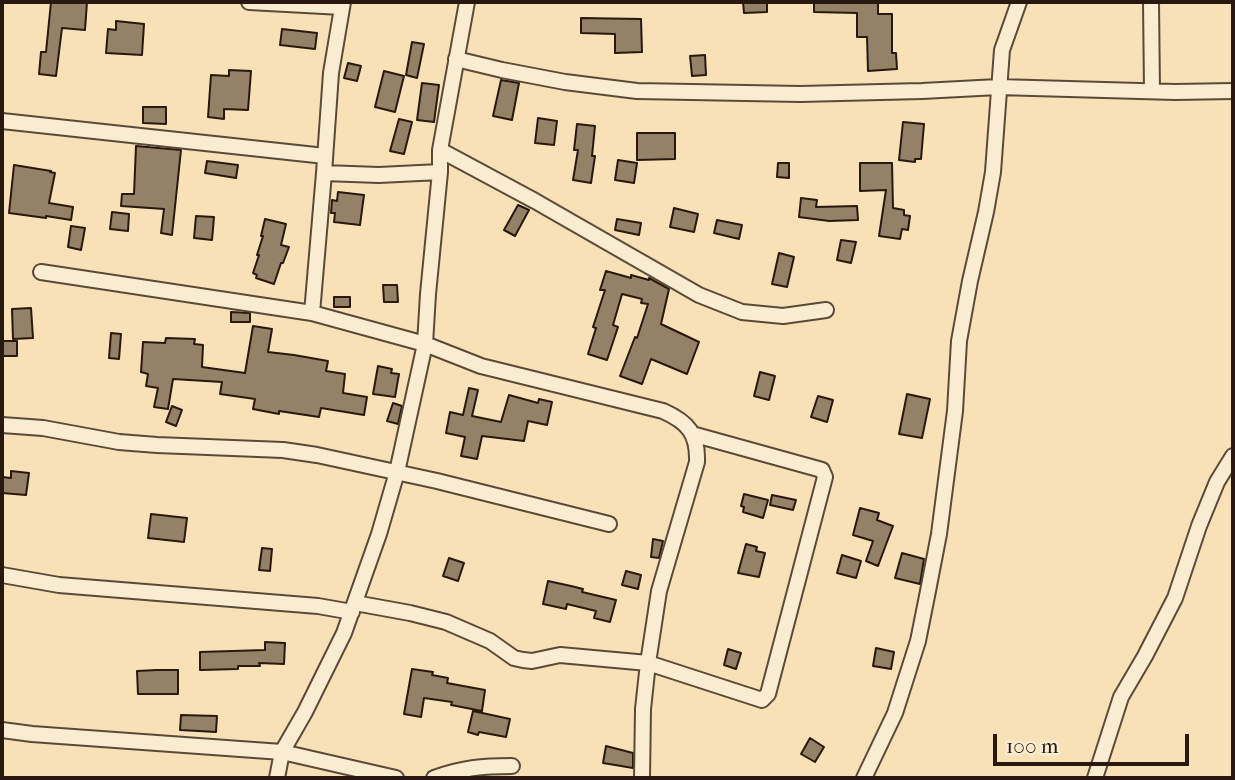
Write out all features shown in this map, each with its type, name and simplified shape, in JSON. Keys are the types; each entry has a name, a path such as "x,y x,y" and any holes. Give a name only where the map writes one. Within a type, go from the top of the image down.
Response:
{"street":[{"path":"249,2 342,5 331,73 312,313"},
{"path":"277,778 282,752 344,633 379,534 397,472 425,344 440,150 467,2"},
{"path":"864,778 895,713 918,641 939,534 955,411 959,341 993,172 1002,50 1019,2"},
{"path":"1151,2 1152,92"},
{"path":"456,59 565,82 637,91 800,94 998,87 1152,92 1233,91"},
{"path":"2,121 325,156"},
{"path":"440,150 699,295 742,312 783,316 826,310"},
{"path":"324,173 379,175 440,172"},
{"path":"41,272 312,313 425,344 481,366 663,411 679,418 692,434 698,448 697,462 659,591 643,709 642,778"},
{"path":"2,425 43,428 119,442 283,450 317,455 608,524"},
{"path":"2,575 59,585 410,613 446,622 490,640 523,660 532,661 560,655 648,663 762,700 768,694 825,477 822,470 692,434"},
{"path":"1095,778 1121,697 1175,598 1199,526 1217,482 1233,456"},
{"path":"2,730 282,752 396,778"},
{"path":"434,778 455,770 479,766 512,766"}],"building":[{"path":"51,2 87,2 85,30 62,28 56,76 39,74 41,52 46,52"},
{"path":"743,2 767,2 767,12 744,13"},
{"path":"814,2 878,2 878,14 892,14 892,53 896,53 897,69 868,71 867,37 857,37 857,13 814,12"},
{"path":"581,18 641,19 642,52 615,53 615,34 581,33"},
{"path":"116,21 144,24 142,55 106,53 108,29 116,30"},
{"path":"282,29 317,33 315,49 280,45"},
{"path":"412,42 424,44 417,78 406,75"},
{"path":"705,55 706,75 692,76 690,56"},
{"path":"348,63 361,66 357,81 344,78"},
{"path":"229,70 251,71 248,110 224,109 224,119 208,117 211,75 229,76"},
{"path":"384,71 404,76 395,112 375,107"},
{"path":"501,80 519,83 512,120 493,116"},
{"path":"422,83 439,85 434,122 417,120"},
{"path":"143,107 166,107 166,124 143,123"},
{"path":"538,118 557,121 554,145 535,143"},
{"path":"399,119 412,122 404,154 390,151"},
{"path":"903,122 924,124 921,159 915,159 915,162 899,160"},
{"path":"577,124 595,126 592,156 595,156 591,183 573,180 578,150 574,150"},
{"path":"637,133 675,133 675,159 637,160"},
{"path":"136,146 181,150 172,235 161,233 164,209 121,206 122,194 134,194"},
{"path":"618,160 637,163 634,183 615,180"},
{"path":"207,161 238,165 236,178 205,173"},
{"path":"778,163 789,163 789,178 777,177"},
{"path":"860,163 892,163 893,208 904,210 904,215 910,216 908,230 902,229 900,239 879,236 886,190 860,191"},
{"path":"14,165 55,173 49,203 73,207 71,220 9,213"},
{"path":"338,192 364,195 360,225 334,222 335,213 331,213 332,200 337,201"},
{"path":"801,198 817,200 816,207 857,206 858,220 829,221 799,217"},
{"path":"518,205 529,210 515,236 504,230"},
{"path":"674,208 698,214 694,232 670,227"},
{"path":"112,212 129,214 128,231 110,229"},
{"path":"196,216 214,217 212,240 194,238"},
{"path":"265,219 286,224 281,245 289,247 274,284 256,278 257,275 253,273"},
{"path":"617,219 641,223 639,235 615,230"},
{"path":"717,220 742,225 739,239 714,233"},
{"path":"71,226 85,228 81,250 68,247"},
{"path":"841,240 856,242 851,263 837,260"},
{"path":"779,253 794,257 787,287 772,284"},
{"path":"606,271 631,278 631,275 649,278 669,289 661,324 699,342 687,374 651,359 642,384 620,376 648,304 641,303 642,299 622,294 613,325 618,327 607,360 588,354 605,290 600,290"},
{"path":"383,285 397,285 398,302 384,302"},
{"path":"334,297 350,297 350,307 334,307"},
{"path":"31,308 33,338 13,339 12,309"},
{"path":"231,312 250,313 250,322 231,322"},
{"path":"253,326 272,329 268,352 328,361 326,371 345,374 343,393 367,397 364,415 321,408 319,417 279,411 279,414 253,409 255,399 220,394 222,382 173,379 168,409 154,407 158,388 146,386 148,374 141,372 143,342 165,343 166,338 195,339 194,344 203,345 202,367 245,373"},
{"path":"111,333 121,334 119,359 109,358"},
{"path":"2,341 17,341 17,356 2,356"},
{"path":"378,366 392,369 391,373 399,374 395,397 373,394"},
{"path":"760,372 775,376 769,400 754,396"},
{"path":"469,388 478,390 472,416 501,422 509,395 538,403 539,399 552,402 547,425 528,421 524,441 482,436 477,459 461,456 465,437 446,433 450,412 463,415"},
{"path":"907,394 930,399 922,438 899,434"},
{"path":"818,396 833,400 827,422 811,417"},
{"path":"393,403 402,406 398,424 387,421"},
{"path":"172,406 182,410 176,426 166,422"},
{"path":"11,471 29,473 26,495 2,493 2,477 11,478"},
{"path":"744,494 768,500 763,518 743,512 744,507 741,506"},
{"path":"772,495 796,500 793,510 770,505"},
{"path":"860,508 879,513 877,520 893,526 878,566 866,561 873,541 853,535"},
{"path":"151,514 187,518 184,542 148,538"},
{"path":"653,539 663,541 659,558 651,557"},
{"path":"746,544 765,553 759,577 738,573"},
{"path":"262,548 272,549 270,571 259,570"},
{"path":"902,553 924,559 920,584 895,578"},
{"path":"842,555 861,561 856,578 837,573"},
{"path":"449,558 464,563 458,581 443,576"},
{"path":"626,571 641,575 638,589 622,585"},
{"path":"548,581 616,600 610,622 594,618 596,611 567,604 566,609 543,604"},
{"path":"265,642 285,643 284,664 259,663 260,666 238,666 238,669 200,670 200,652 265,650"},
{"path":"876,648 894,652 891,669 873,666"},
{"path":"728,649 741,653 736,669 724,665"},
{"path":"412,669 433,672 432,675 448,678 447,683 485,690 482,711 451,705 452,702 424,698 421,717 404,714"},
{"path":"178,670 178,694 138,694 137,671"},
{"path":"473,711 510,719 506,737 468,732"},
{"path":"181,715 217,716 216,732 180,730"},
{"path":"810,738 824,747 815,762 801,754"},
{"path":"606,746 633,753 633,768 603,763"}]}
